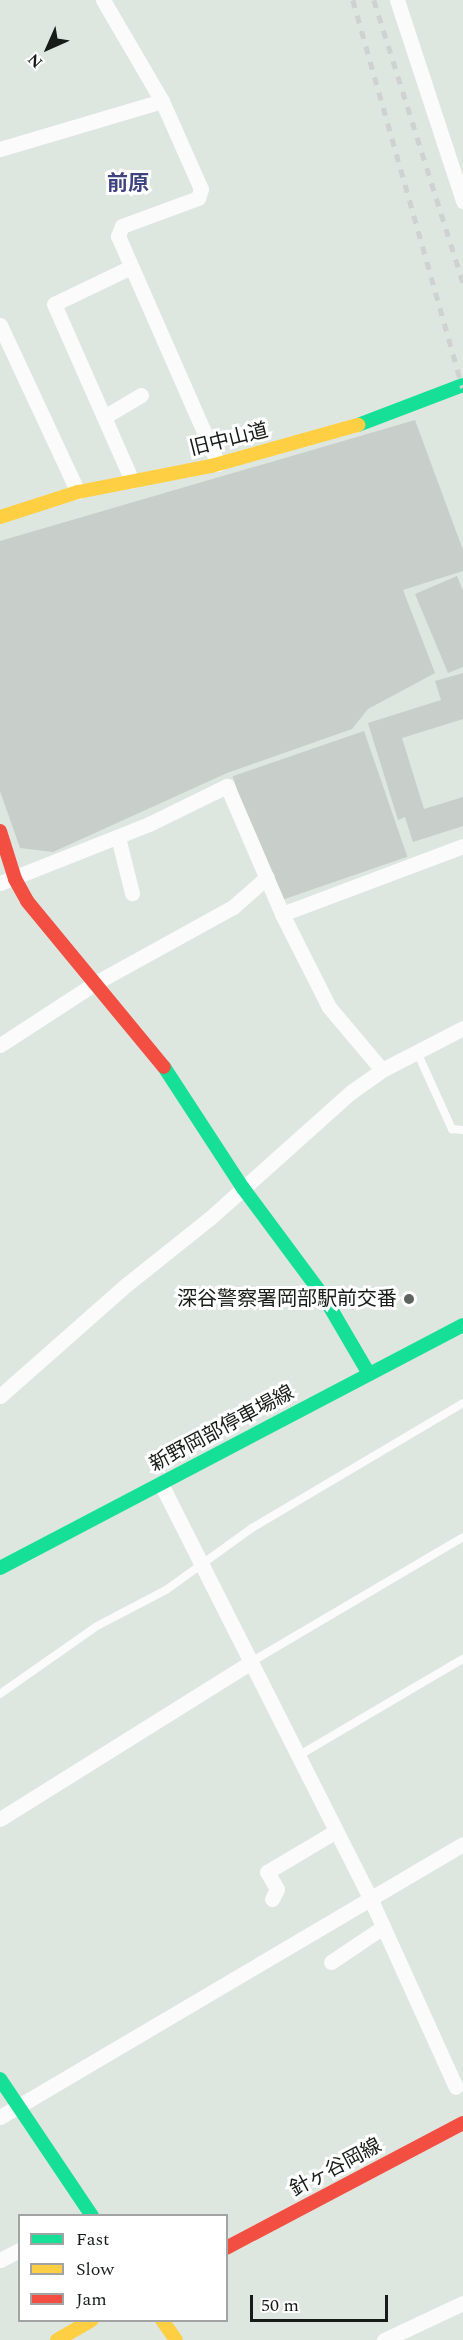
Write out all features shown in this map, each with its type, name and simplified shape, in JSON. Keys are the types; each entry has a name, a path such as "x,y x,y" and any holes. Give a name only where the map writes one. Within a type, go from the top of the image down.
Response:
{"street":[{"path":"103,0 162,101 201,189 198,198 122,226 118,236 218,464"},
{"path":"397,0 463,201"},
{"path":"0,149 162,101"},
{"path":"131,267 54,304 132,481"},
{"path":"0,325 78,492"},
{"name":"旧中山道","path":"0,517 78,492 218,464 341,432 463,385"},
{"path":"104,417 141,395"},
{"path":"8,881 118,837 227,786 282,914 329,1007 382,1070"},
{"path":"0,831 8,881 97,982 171,1076 243,1188 324,1297 369,1374"},
{"path":"118,837 132,893"},
{"path":"282,914 463,846"},
{"path":"0,1045 97,982 233,907 267,877"},
{"path":"0,1396 243,1188 351,1092 382,1070 463,1028"},
{"name":"新野岡部停車場線","path":"0,1568 463,1325"},
{"path":"161,1484 371,1900 460,2085 463,2101"},
{"path":"0,1819 251,1662"},
{"path":"272,1899 277,1889 267,1872 336,1831"},
{"path":"0,2117 463,1844"},
{"path":"331,1962 383,1927"},
{"path":"0,2079 88,2214"},
{"name":"針ヶ谷岡線","path":"228,2247 463,2123"},
{"path":"0,2260 18,2251"},
{"path":"384,2340 463,2303"},
{"path":"57,2340 88,2322"},
{"path":"163,2322 176,2340"}],"lane":[{"path":"417,1052 452,1129 463,1130"},
{"path":"0,1694 97,1626 166,1590 252,1528 463,1403"},
{"path":"251,1662 463,1537"},
{"path":"298,1756 463,1659"}],"building":[{"path":"415,420 463,550 463,571 403,590 435,673 368,709 352,729 227,773 53,852 20,848 0,791 0,541"},
{"path":"457,576 463,591 463,667 448,673 415,594"},
{"path":"463,673 463,719 402,738 424,809 463,797 463,826 413,842 405,817 398,820 368,723 441,700 435,681"},
{"path":"364,731 407,857 276,902 233,776"}],"railway":[{"path":"353,0 463,388"},
{"path":"374,0 463,283"}],"traffic: fast":[{"path":"358,425 463,385"},
{"path":"164,1067 243,1188 324,1297 369,1374"},
{"path":"0,1568 463,1325"},
{"path":"0,2079 91,2214"}],"traffic: slow":[{"path":"0,517 78,492 211,466 358,425"},
{"path":"57,2340 88,2322"},
{"path":"163,2322 176,2340"}],"traffic: jam":[{"path":"0,831 15,879 27,901 164,1067"},
{"path":"228,2247 463,2123"}],"place":[{"name":"深谷警察署岡部駅前交番","path":"409,1299"}],"district":[{"name":"前原","path":"128,184"}]}
